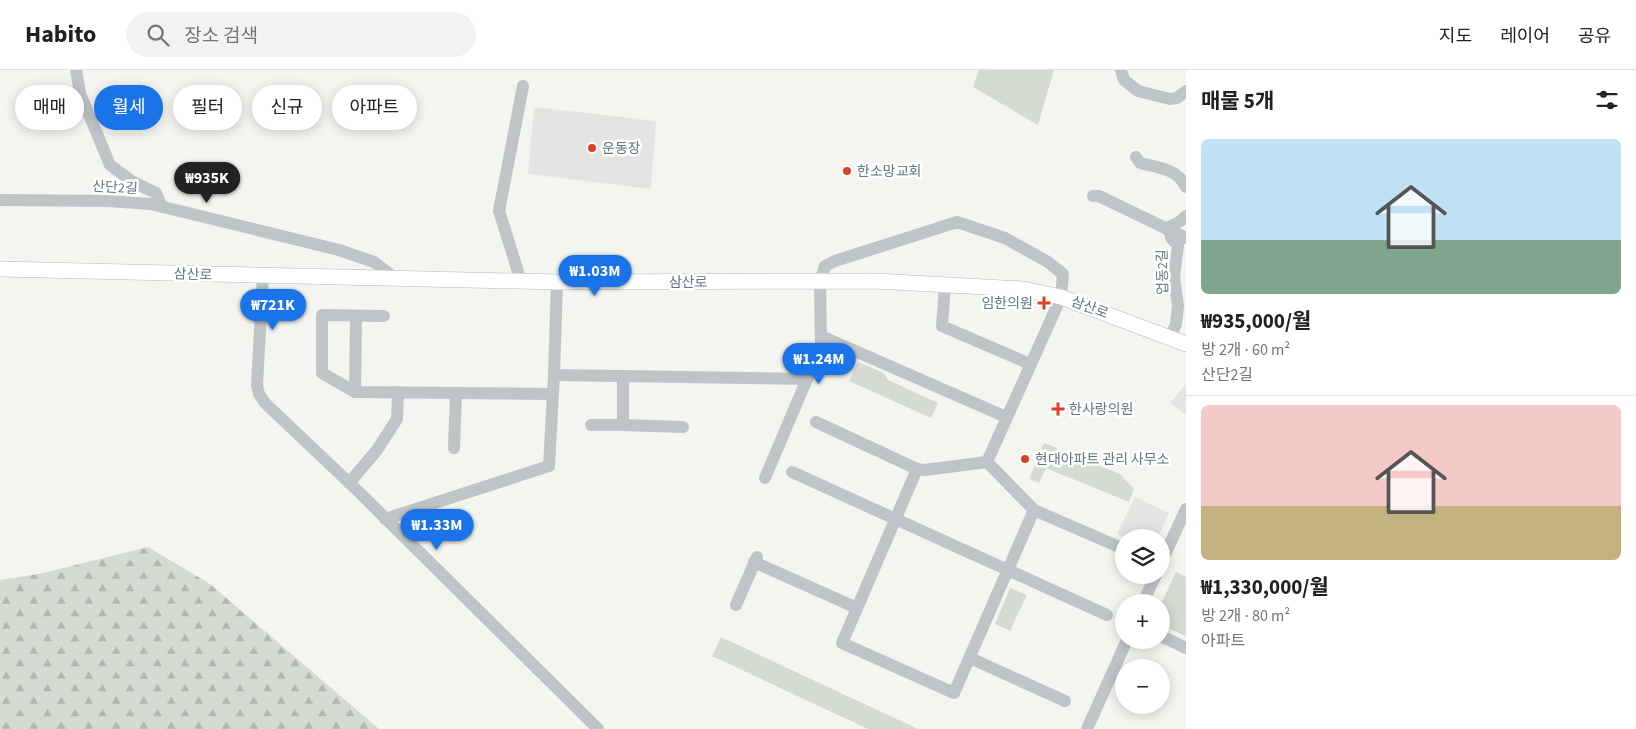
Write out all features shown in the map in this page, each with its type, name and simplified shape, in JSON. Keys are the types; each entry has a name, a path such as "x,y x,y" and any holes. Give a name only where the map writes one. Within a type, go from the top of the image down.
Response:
{"main road":[{"name":"삼산로","path":"0,268 557,282 875,281 1023,289 1061,297 1186,344"}],"street":[{"path":"76,70 80,93 110,165 133,182 156,193 162,207"},
{"path":"1121,70 1124,80 1138,91 1170,99 1177,98 1186,91"},
{"path":"521,281 499,211 523,86"},
{"path":"1136,157 1140,163 1163,167 1183,180 1186,187"},
{"path":"1093,196 1099,196 1186,238"},
{"name":"산단2길","path":"0,200 151,204 339,250 374,262 395,278"},
{"name":"업동2길","path":"1170,338 1176,324 1178,306 1174,277 1178,245 1170,238 1169,227 1186,216"},
{"path":"765,478 821,346 820,281 826,266 835,260 957,222 1005,238 1048,262 1063,274 1061,297 987,462"},
{"path":"263,276 257,385 259,394 265,403 349,483 598,729"},
{"path":"385,519 548,466 554,375 557,282"},
{"path":"945,285 942,326 1030,364"},
{"path":"384,316 322,315 322,372 355,392 553,394"},
{"path":"355,392 356,316"},
{"path":"821,336 1006,417"},
{"path":"554,375 807,378"},
{"path":"623,376 623,425"},
{"path":"349,483 378,450 397,419 398,392"},
{"path":"454,448 456,393"},
{"path":"816,422 917,469 925,470 987,462"},
{"path":"591,425 683,427"},
{"path":"987,462 1034,510 1115,546"},
{"path":"917,469 842,643 954,693 1034,510"},
{"path":"792,472 1107,615"},
{"path":"1170,544 1186,509"},
{"path":"736,605 756,560 857,608"},
{"path":"1170,640 1186,648"},
{"path":"1087,729 1123,649"},
{"path":"970,658 1065,701"}],"shaded area":[{"name":"운동장","path":"534,107 656,121 651,189 528,174"},
{"path":"1186,384 1186,415 1170,403"},
{"path":"1135,497 1169,513 1162,529 1119,529"}],"green space":[{"path":"979,70 1054,70 1038,125 973,87"},
{"path":"858,362 884,373 888,380 938,403 931,418 849,381"},
{"path":"1044,443 1120,474 1134,489 1129,502 1046,468 1039,483 1029,479"},
{"path":"148,547 210,584 379,729 0,729 0,580 39,574"},
{"path":"1176,572 1186,577 1186,636 1170,629 1170,594 1166,594"},
{"path":"1010,588 1027,595 1010,631 995,624"},
{"path":"721,637 918,729 868,729 712,656"}],"place":[{"name":"운동장","path":"592,148"},
{"name":"한소망교회","path":"847,171"},
{"name":"임한의원","path":"1044,303"},
{"name":"한사랑의원","path":"1058,409"},
{"name":"현대아파트 관리 사무소","path":"1025,459"}]}
